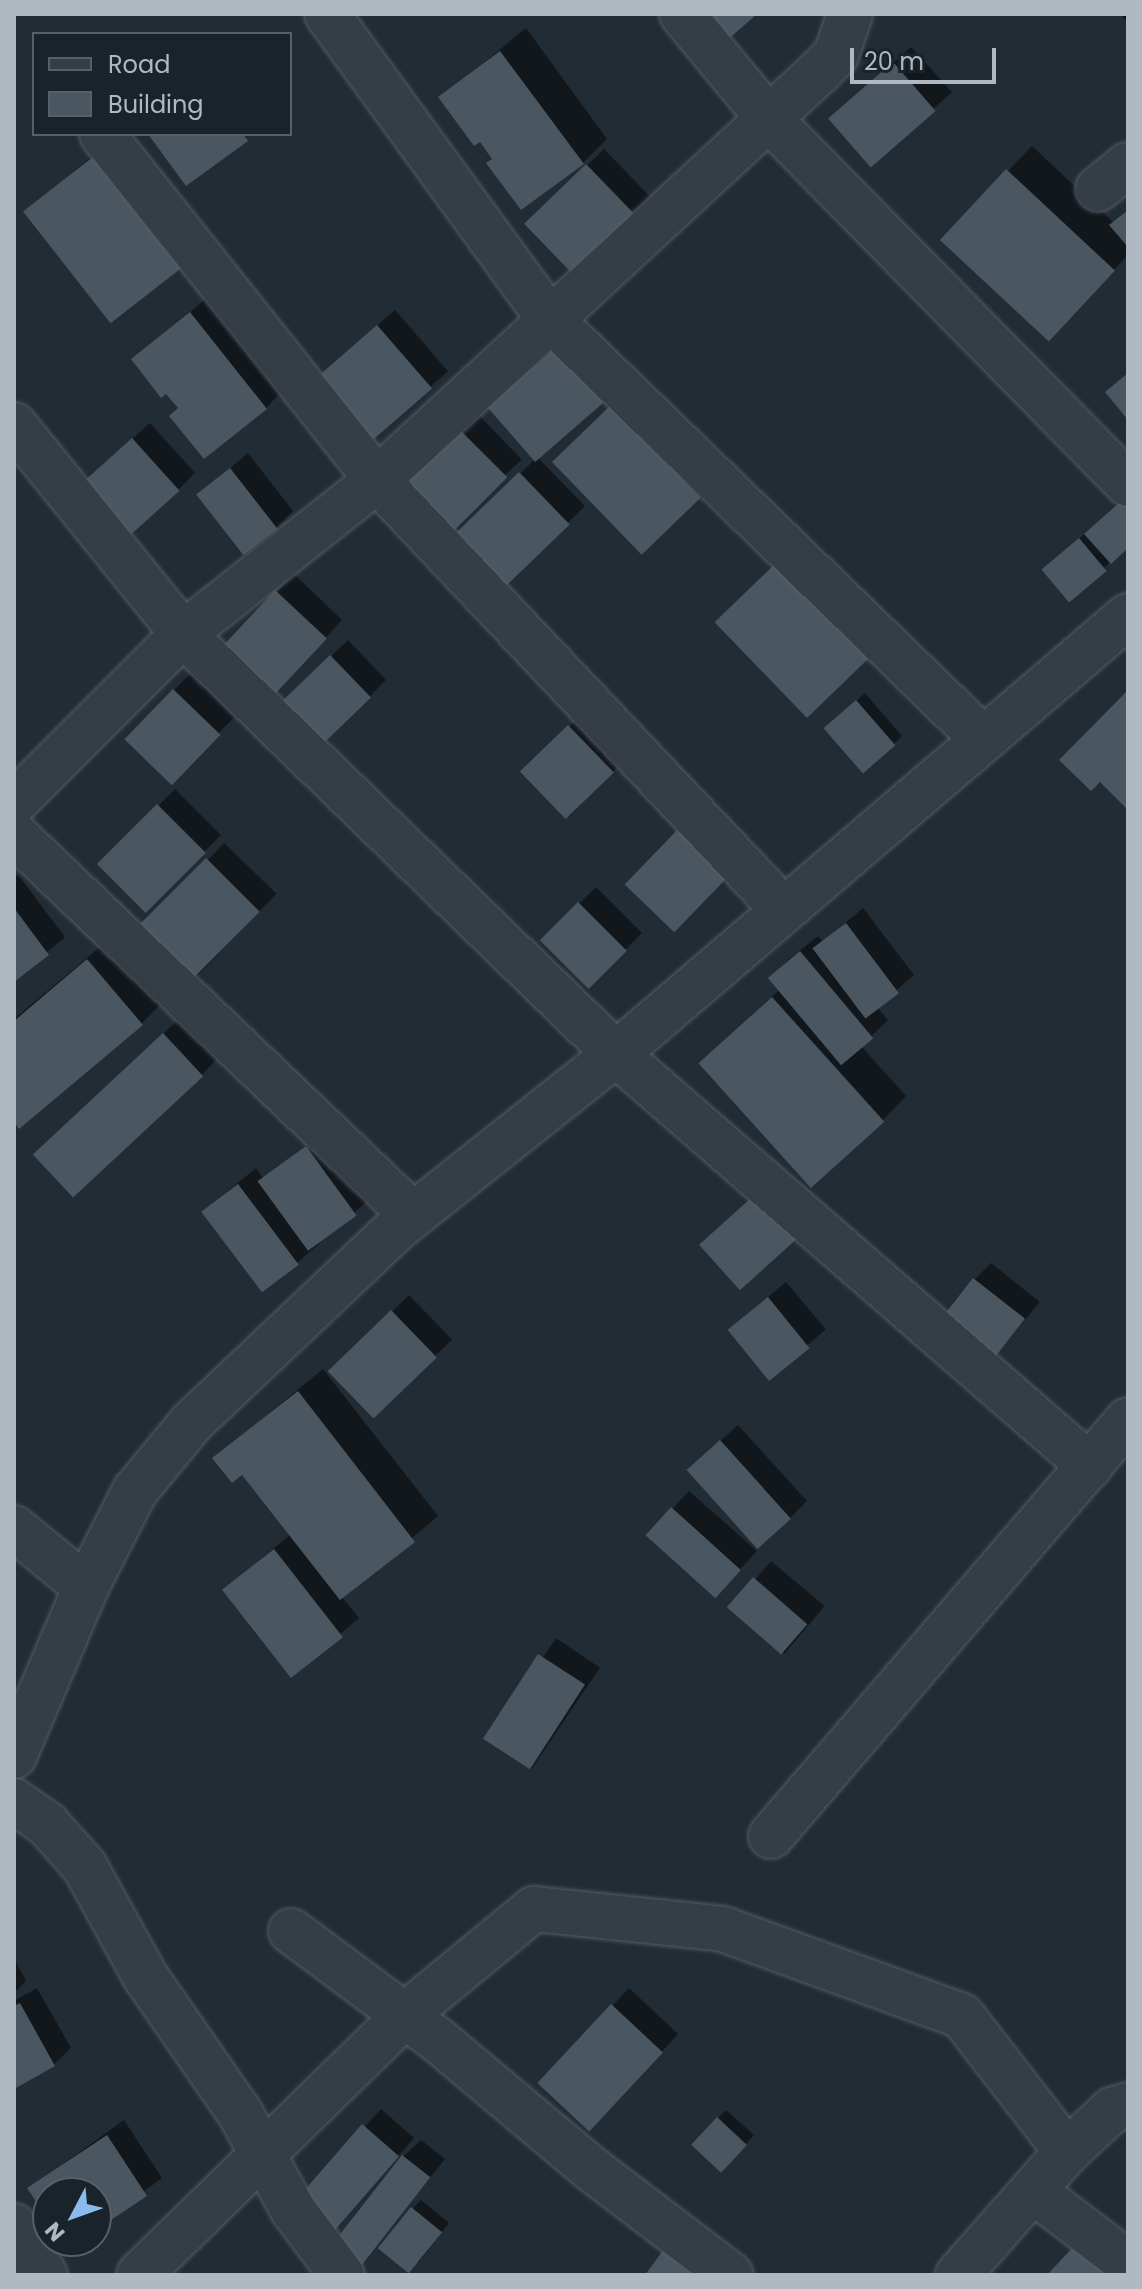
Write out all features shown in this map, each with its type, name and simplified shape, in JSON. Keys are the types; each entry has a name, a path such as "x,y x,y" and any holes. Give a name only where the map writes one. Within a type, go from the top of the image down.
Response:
{"street":[{"path":"327,14 548,317 983,739"},
{"path":"682,14 768,118 1128,484"},
{"path":"14,803 183,634 377,480 548,317 836,55 850,14"},
{"path":"104,136 377,480 783,909"},
{"path":"14,425 183,634 616,1054 1090,1466"},
{"path":"14,1756 86,1587 135,1491 191,1423 413,1215 616,1054 1128,616"},
{"path":"14,834 413,1215"},
{"path":"771,1836 1128,1420"},
{"path":"14,1528 86,1587"},
{"path":"14,1801 47,1824 85,1867 145,1976 240,2113 293,2210 342,2275"},
{"path":"139,2275 264,2158 404,2016 534,1909 723,1929 962,2016 1067,2152"},
{"path":"291,1931 404,2016 731,2275"},
{"path":"958,2275 1067,2152 1112,2110 1128,2105"},
{"path":"1033,2191 1128,2263"},
{"path":"14,2226 45,2275"}],"building":[{"path":"698,14 757,14 724,43"},
{"path":"500,51 584,164 521,210 486,163 492,159 480,142 474,146 438,97"},
{"path":"893,62 936,111 871,167 828,118"},
{"path":"149,136 244,136 248,141 186,186"},
{"path":"94,156 181,268 111,323 23,211"},
{"path":"586,164 635,215 573,275 524,224"},
{"path":"1006,169 1115,271 1049,342 940,240"},
{"path":"1128,210 1128,247 1109,225"},
{"path":"190,312 267,409 204,459 169,416 178,408 166,394 161,398 131,359"},
{"path":"377,325 432,388 373,440 318,376"},
{"path":"562,342 610,397 535,462 487,407"},
{"path":"1128,373 1128,420 1105,392"},
{"path":"611,405 701,498 642,555 552,462"},
{"path":"455,425 507,477 454,531 401,479"},
{"path":"132,438 180,491 127,538 79,486"},
{"path":"230,468 277,529 244,555 196,494"},
{"path":"519,472 570,525 506,586 456,533"},
{"path":"1128,495 1128,548 1111,564 1084,534"},
{"path":"1079,538 1107,571 1069,602 1041,569"},
{"path":"780,559 872,655 807,718 715,622"},
{"path":"275,590 327,638 270,700 218,651"},
{"path":"330,655 371,697 319,747 278,705"},
{"path":"173,689 220,735 172,785 124,739"},
{"path":"1128,690 1128,810 1100,782 1091,791 1059,760"},
{"path":"856,700 895,745 863,773 824,728"},
{"path":"568,725 614,772 566,819 520,772"},
{"path":"157,804 206,853 146,913 97,864"},
{"path":"683,824 733,872 674,932 625,884"},
{"path":"206,858 260,912 194,978 140,924"},
{"path":"578,902 627,951 589,989 540,940"},
{"path":"14,908 49,955 14,982"},
{"path":"846,923 899,993 865,1019 812,948"},
{"path":"800,951 873,1038 841,1065 768,978"},
{"path":"87,959 143,1025 19,1129 14,1122 14,1021"},
{"path":"772,997 884,1122 811,1188 698,1063"},
{"path":"163,1033 203,1076 73,1198 33,1154"},
{"path":"306,1146 357,1216 308,1251 257,1181"},
{"path":"238,1184 299,1265 262,1292 201,1212"},
{"path":"760,1190 801,1235 740,1290 699,1245"},
{"path":"973,1278 1025,1319 994,1358 942,1317"},
{"path":"768,1297 810,1348 769,1381 728,1330"},
{"path":"391,1310 437,1357 374,1419 328,1371"},
{"path":"298,1391 415,1542 340,1600 242,1475 232,1483 212,1458"},
{"path":"720,1440 791,1519 757,1549 687,1470"},
{"path":"671,1507 741,1570 715,1598 646,1535"},
{"path":"274,1549 343,1637 291,1678 222,1590"},
{"path":"753,1577 807,1624 781,1654 727,1607"},
{"path":"538,1654 585,1684 530,1769 483,1739"},
{"path":"20,2003 55,2066 14,2089 14,2006"},
{"path":"611,2004 663,2052 589,2131 537,2083"},
{"path":"717,2117 747,2145 721,2173 691,2145"},
{"path":"362,2124 399,2156 331,2234 294,2202"},
{"path":"107,2135 147,2196 112,2219 112,2177 44,2177"},
{"path":"402,2155 430,2177 361,2266 332,2244"},
{"path":"411,2207 442,2232 409,2273 378,2248"},
{"path":"667,2245 708,2275 645,2275"},
{"path":"1074,2246 1107,2275 1047,2275"}]}
